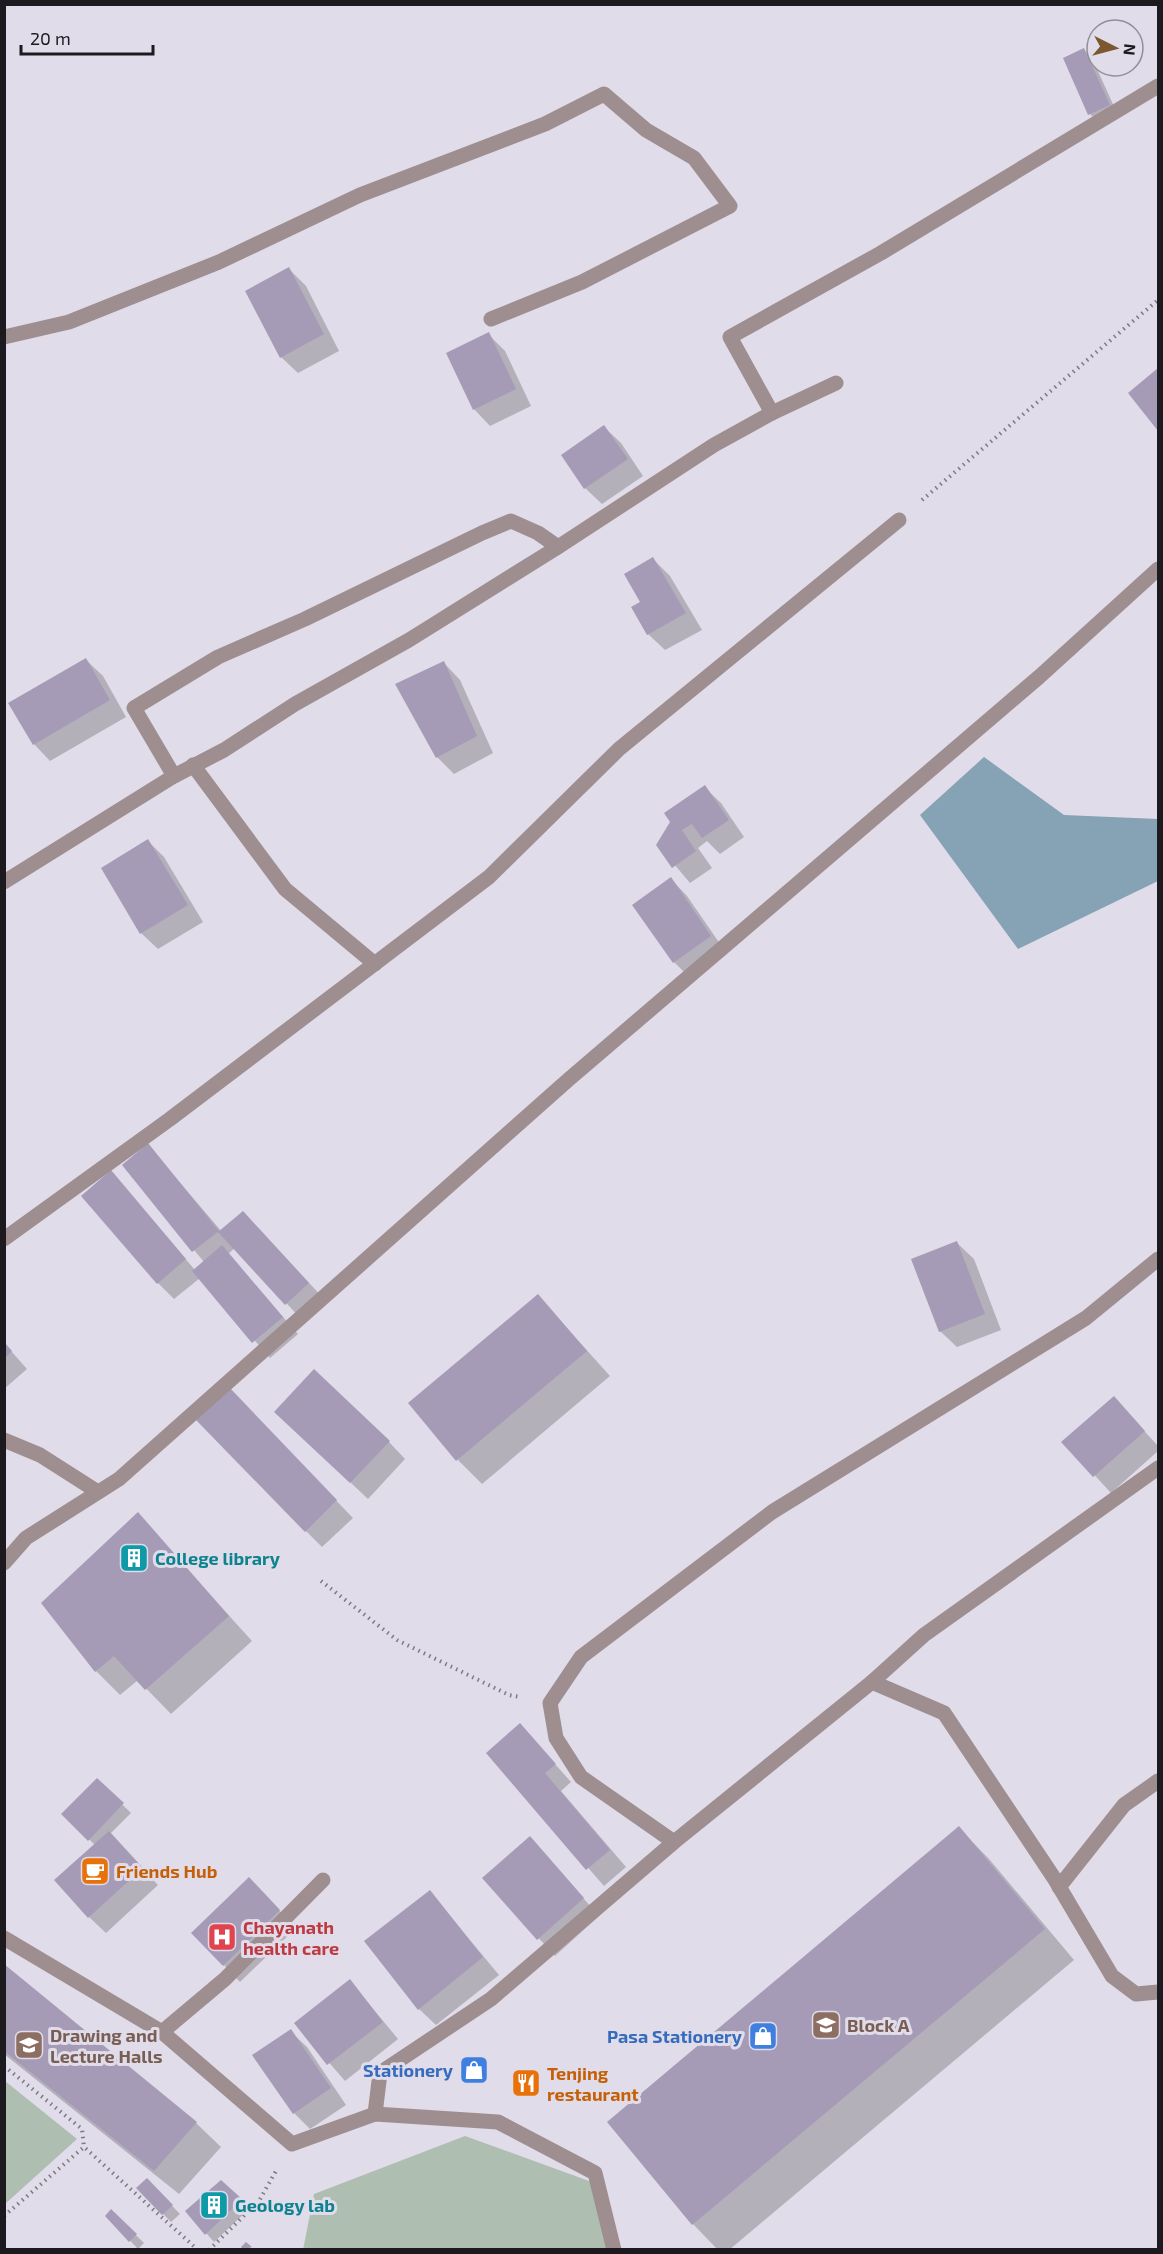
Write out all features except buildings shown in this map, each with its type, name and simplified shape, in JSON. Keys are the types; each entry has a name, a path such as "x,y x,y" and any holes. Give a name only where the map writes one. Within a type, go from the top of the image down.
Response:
{"street":[{"path":"772,412 730,337 881,253 1158,86"},
{"path":"4,337 69,322 219,262 360,195 545,124 604,94 646,130 694,158 730,206 582,282 491,319"},
{"path":"4,882 174,776 224,750 295,704 409,640 558,547 714,445 772,412 836,383"},
{"path":"4,1239 375,964 489,876 619,749 898,520"},
{"path":"174,776 135,708 218,657 305,620 482,532 511,521 538,533 558,547"},
{"path":"4,1563 26,1538 128,1472 559,1087 1039,677 1158,569"},
{"path":"193,765 285,889 375,964"},
{"path":"674,1842 581,1777 556,1738 550,1703 582,1657 772,1512 1086,1318 1158,1259"},
{"path":"4,1440 40,1455 98,1492"},
{"path":"375,2114 380,2073 491,1999 674,1842 872,1682 924,1635 1158,1468"},
{"path":"872,1682 944,1713 1059,1887 1112,1976 1136,1995 1158,2002"},
{"path":"1059,1887 1124,1805 1158,1781"},
{"path":"162,2032 225,1979 323,1880"},
{"path":"4,1938 162,2032 292,2144 375,2114 498,2122 595,2173 614,2250"},
{"path":"1136,1995 1158,1992"}],"path":[{"path":"898,520 1158,300"},
{"path":"321,1581 397,1640 509,1695 550,1703"},
{"path":"4,2066 82,2129 84,2147 198,2250"},
{"path":"209,2250 259,2201 292,2144"},
{"path":"4,2216 84,2147"}],"green space":[{"path":"5,2081 77,2139 5,2204"},
{"path":"465,2136 600,2185 617,2250 303,2250 314,2194"}],"water":[{"path":"984,757 1064,815 1158,819 1158,881 1018,949 920,815"}],"place":[{"name":"College library","path":"134,1558"},
{"name":"Friends Hub","path":"95,1871"},
{"name":"Chayanath health care","path":"222,1937"},
{"name":"Block A","path":"826,2025"},
{"name":"Pasa Stationery","path":"763,2036"},
{"name":"Drawing and Lecture Halls","path":"29,2045"},
{"name":"Stationery","path":"474,2070"},
{"name":"Tenjing restaurant","path":"526,2083"},
{"name":"Geology lab","path":"214,2205"}]}
